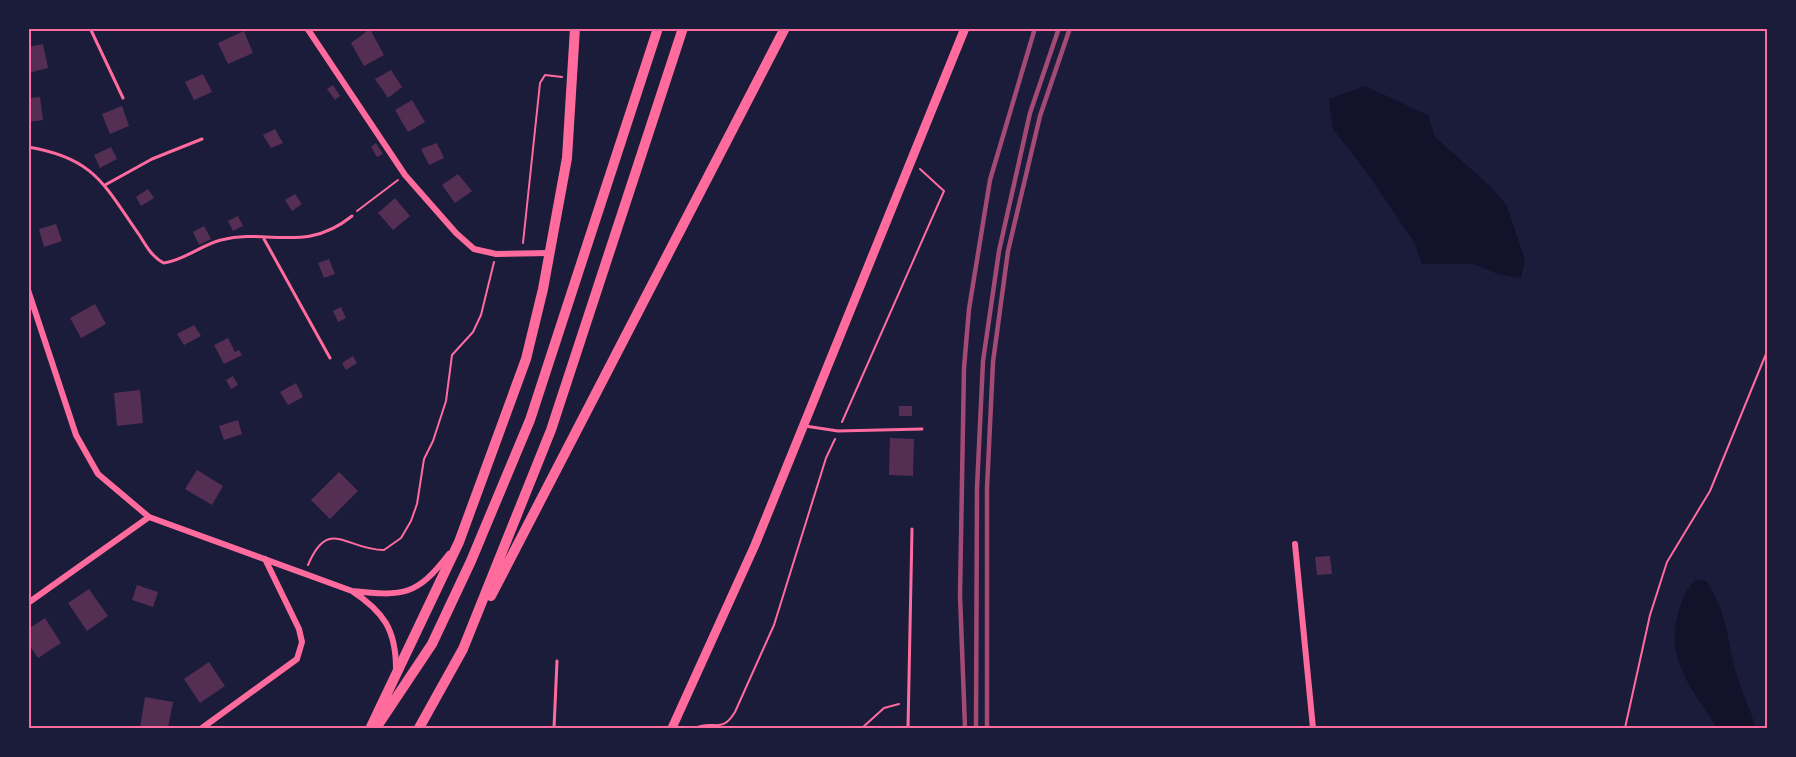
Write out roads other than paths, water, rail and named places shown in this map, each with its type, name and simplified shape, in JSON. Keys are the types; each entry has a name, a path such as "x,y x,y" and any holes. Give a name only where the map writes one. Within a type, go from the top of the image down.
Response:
{"highway":[{"path":"370,729 459,542 526,358 567,158 574,78 575,28"},
{"path":"376,729 432,644 471,561 530,420 658,28"},
{"path":"463,649 551,430 665,77 683,28"},
{"path":"419,729 463,649 785,28"}],"main road":[{"path":"672,729 755,545 965,28"}],"street":[{"path":"308,28 405,175 456,233 474,249 496,254 549,253"},
{"path":"28,290 76,435 98,474 149,517 352,591 373,605 384,619 396,650 396,675"},
{"path":"28,603 149,517"},
{"path":"352,591 392,594 423,584 459,542"},
{"path":"1295,544 1313,729"},
{"path":"202,729 297,659 302,642 299,629 265,559"}],"lane":[{"path":"90,28 123,98"},
{"path":"105,185 152,159 202,139"},
{"path":"28,147 56,153 96,174 150,251 164,263 219,240 319,234 331,231 352,216"},
{"path":"264,239 330,358"},
{"path":"803,426 838,431 879,428 922,429"},
{"path":"908,729 912,529"},
{"path":"554,729 557,661"}],"railway":[{"path":"965,728 960,595 964,368 969,309 990,180 1035,28"},
{"path":"976,728 977,488 983,361 999,251 1030,113 1059,28"},
{"path":"987,728 987,488 993,362 1008,251 1040,116 1070,28"}]}
